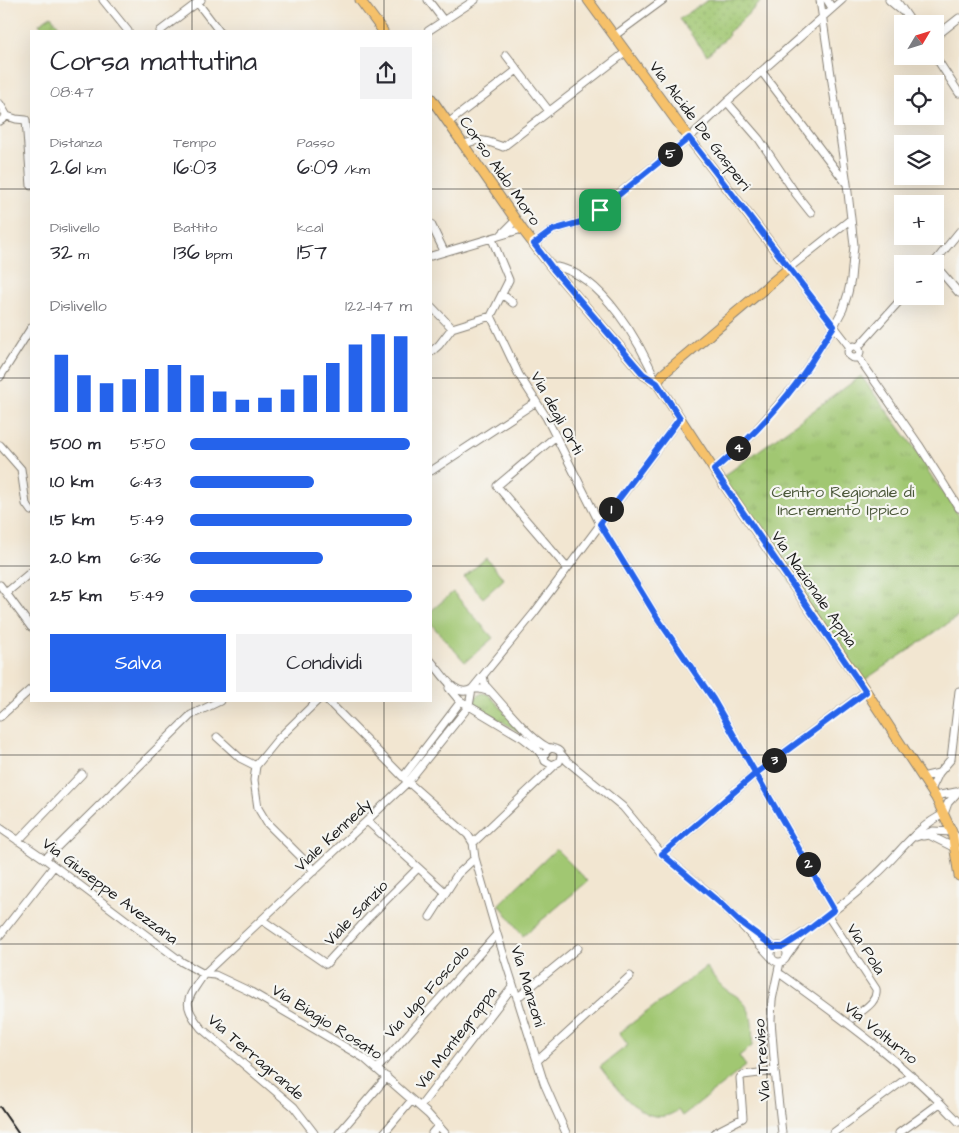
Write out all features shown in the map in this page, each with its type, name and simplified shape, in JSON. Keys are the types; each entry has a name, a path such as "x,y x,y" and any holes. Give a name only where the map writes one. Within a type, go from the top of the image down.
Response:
{"main road":[{"path":"360,0 382,30"},
{"name":"Via Alcide De Gasperi","path":"588,0 689,138 789,268"},
{"name":"Corso Aldo Moro","path":"432,99 522,229 553,269 643,374 657,383"},
{"path":"657,383 663,374 789,268"},
{"name":"Via Nazionale Appia","path":"657,383 933,793 958,846 959,876"}],"street":[{"path":"103,0 127,30"},
{"path":"428,0 444,21"},
{"path":"430,30 475,0"},
{"path":"614,36 663,0"},
{"path":"714,470 750,438 798,382 843,310 852,279 854,245 824,16 820,0"},
{"path":"827,0 832,8"},
{"path":"534,244 553,230 581,222 588,218 689,138 842,0"},
{"path":"889,0 893,5 905,12"},
{"path":"896,0 907,15"},
{"path":"161,30 199,1 218,30"},
{"path":"944,30 959,18"},
{"path":"463,145 475,140 488,141 504,147 626,52"},
{"path":"506,55 549,111"},
{"path":"941,65 959,93"},
{"path":"448,123 518,70"},
{"path":"762,72 847,184"},
{"path":"727,102 759,139 796,194 812,213"},
{"path":"0,104 8,116 16,119 28,119 30,164"},
{"path":"0,121 8,116"},
{"path":"851,219 789,268 834,326 860,352 858,357"},
{"path":"500,236 516,220"},
{"path":"432,226 444,251"},
{"path":"432,256 522,229"},
{"path":"941,255 959,232"},
{"path":"432,351 452,328 491,316 509,280 492,239"},
{"path":"553,269 557,267 574,272 595,287 631,332 657,383"},
{"path":"944,276 959,293"},
{"path":"502,294 514,303"},
{"path":"858,357 850,357 848,351 895,305"},
{"path":"432,307 452,328"},
{"name":"Via degli Orti","path":"491,316 519,375 546,417 600,524 658,619 713,699 834,910"},
{"path":"1,374 30,330"},
{"path":"858,357 919,445 959,508"},
{"path":"432,470 536,402"},
{"path":"469,706 472,689 534,613 680,418"},
{"path":"556,436 497,486 567,568"},
{"path":"0,445 22,469 26,504 30,510"},
{"path":"6,593 30,573"},
{"path":"0,585 30,626"},
{"path":"432,662 456,690 464,692 472,689 492,692"},
{"path":"432,668 461,701 523,738 549,764 565,765 626,816 651,840"},
{"path":"483,676 483,682 529,732 547,747 557,750 623,807 662,854 720,903 775,960 784,960 803,934"},
{"path":"0,717 30,690"},
{"path":"959,691 951,759 939,772 933,793 959,791"},
{"path":"662,854 755,774 866,692"},
{"path":"406,779 461,701"},
{"path":"45,859 191,716 218,702"},
{"path":"315,702 278,739 256,766 254,780 258,808 267,823 315,871"},
{"path":"329,702 406,779 468,835 473,843 561,759 561,754"},
{"name":"Viale Kennedy","path":"204,974 367,821 469,706"},
{"path":"523,738 527,737 529,732"},
{"path":"217,737 240,758 256,766"},
{"path":"541,777 547,750 552,748"},
{"path":"922,777 939,772"},
{"path":"18,841 82,774"},
{"path":"740,922 774,947 783,947 828,916 874,877 925,824 944,814 948,803 959,791"},
{"path":"367,821 445,892"},
{"name":"Via Giuseppe Avezzana","path":"0,828 45,859 182,962 204,974"},
{"path":"468,835 486,830"},
{"path":"911,839 923,833 933,831 952,832"},
{"path":"911,839 929,835 958,846"},
{"name":"Via Manzoni","path":"473,843 475,858 497,934 537,1062 566,1133"},
{"path":"430,917 457,875 475,858"},
{"path":"1,931 54,866"},
{"name":"Viale Sanzio","path":"262,920 326,964 418,868"},
{"name":"Via Pola","path":"828,916 876,990 875,1000 853,1018"},
{"name":"Via Ugo Foscolo","path":"377,1069 497,934"},
{"path":"774,947 771,951 775,960"},
{"path":"783,947 787,956"},
{"path":"517,998 578,948"},
{"name":"Via Treviso","path":"775,960 779,973 772,1000 771,1020 782,1133"},
{"name":"Via Treviso","path":"775,960 776,984"},
{"name":"Via Volturno","path":"779,973 893,1058 959,1122"},
{"name":"Via Biagio Rosato","path":"204,974 215,975 251,992 364,1058 420,1107 445,1133"},
{"name":"Via Terragrande","path":"204,974 188,998 187,1004 191,1015 201,1028 218,1044 294,1107 314,1133"},
{"path":"537,1062 630,976"},
{"name":"Via Montegrappa","path":"420,1107 513,986"},
{"path":"714,1133 743,1118 740,1078 743,1075 775,1071"},
{"path":"833,1133 911,1076"},
{"path":"339,1133 387,1077"},
{"path":"384,1133 412,1100"},
{"path":"899,1133 940,1103"},
{"path":"432,1133 439,1125"}],"green space":[{"path":"708,0 763,0 707,55 679,19"},
{"path":"51,16 62,30 43,30 39,24"},
{"name":"Centro Regionale di Incremento Ippico","path":"861,376 928,466 927,471 959,516 959,616 860,683 720,479"},
{"path":"486,558 504,579 483,598 464,577"},
{"path":"453,592 493,638 465,662 432,625 432,610"},
{"path":"482,693 488,694 521,729 521,733 476,706 474,703 476,697"},
{"path":"556,849 588,881 523,936 499,904"},
{"path":"706,967 721,986 738,997 748,1009 752,1027 752,1046 739,1056 746,1066 682,1116 678,1110 666,1116 655,1116 644,1112 624,1096 600,1067 628,1045 619,1033"}],"railway":[{"path":"0,1107 18,1133"}],"route":[{"path":"600,210 581,222 562,229 553,230 534,244 553,269 643,374 657,383 680,418 600,524 658,619 713,699 755,774 834,910 783,947 774,947 758,936 662,854 755,774 866,692 714,470 750,438 786,397 798,382 834,326 689,138 600,210"}]}
